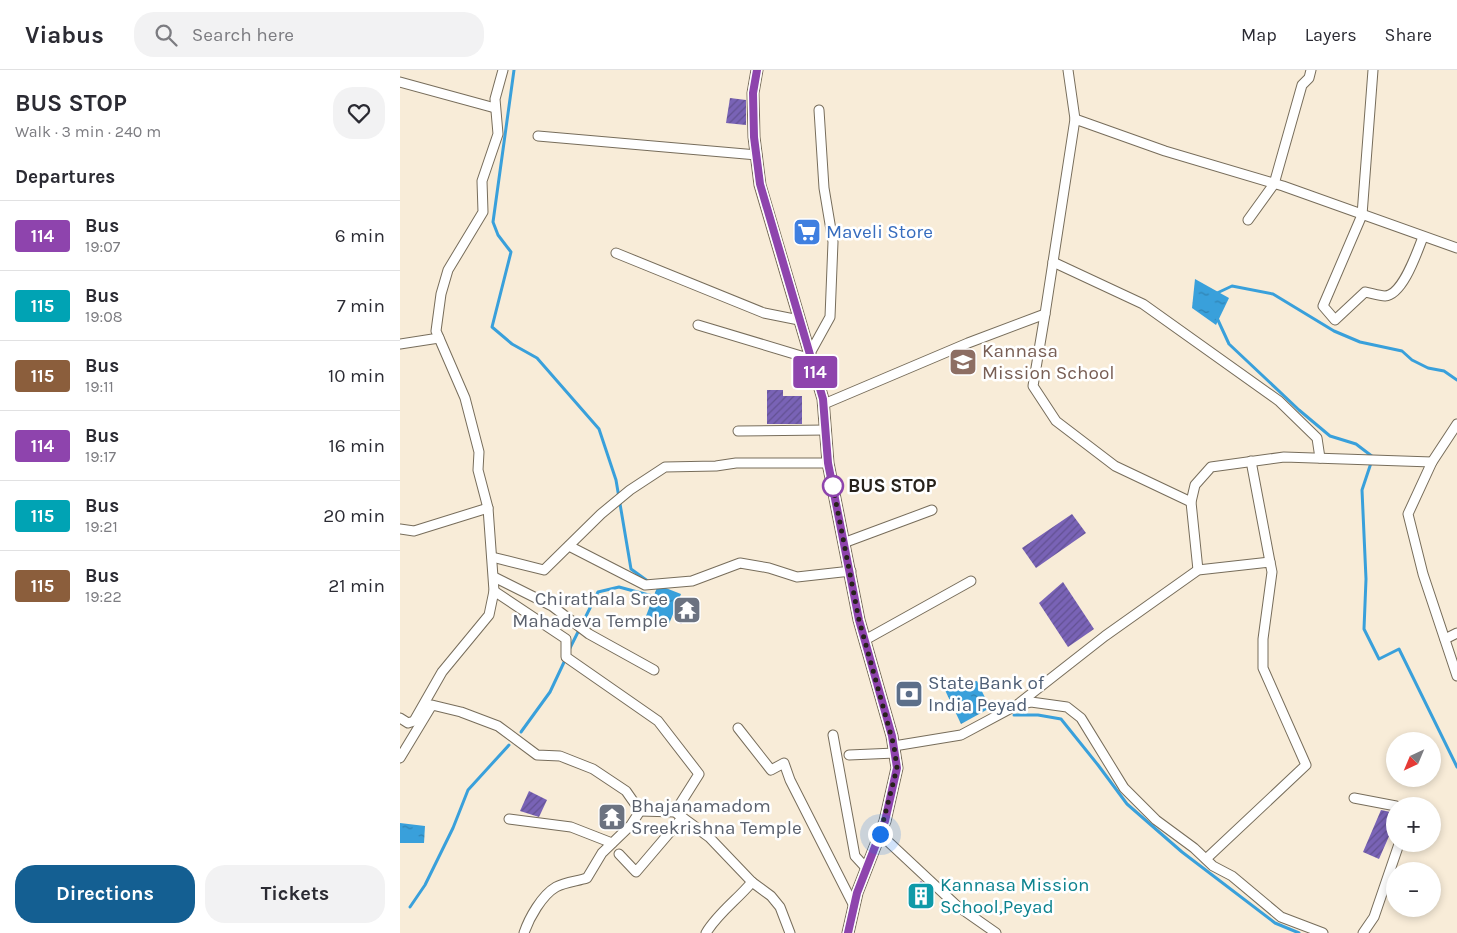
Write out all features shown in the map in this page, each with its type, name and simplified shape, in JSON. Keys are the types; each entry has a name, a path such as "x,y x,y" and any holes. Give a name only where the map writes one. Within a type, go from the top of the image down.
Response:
{"main road":[{"path":"757,70 753,93 760,184 824,404 828,463 865,640 895,750 897,768 880,834 854,906 848,933"}],"street":[{"path":"400,718 408,723 414,721 442,672 489,615 494,591 488,508 478,470 479,452 465,398 436,331 437,315 448,270 483,212 482,181 498,134 495,108 503,70"},
{"path":"1068,70 1075,119 1033,386 1056,421 1115,466 1191,502"},
{"path":"1248,220 1274,184 1302,85 1309,78 1311,70"},
{"path":"1373,70 1362,215 1323,306 1335,320 1365,292 1386,296 1397,290 1405,278 1423,237"},
{"path":"400,82 495,108"},
{"path":"698,325 810,357 830,317 833,251 824,188 819,110"},
{"path":"1075,119 1165,152 1274,184 1457,248"},
{"path":"538,136 757,154"},
{"path":"616,253 764,313 799,320"},
{"path":"1053,262 1143,304 1279,401 1317,438 1320,458"},
{"path":"824,404 968,343 1045,314"},
{"path":"400,344 439,338"},
{"path":"1457,424 1432,462 1408,514 1423,574 1457,676"},
{"path":"738,431 826,430"},
{"path":"1198,570 1191,502 1195,486 1210,467 1284,457 1432,462"},
{"path":"1206,859 1306,765 1263,668 1263,639 1272,572 1251,461"},
{"path":"492,557 544,570 601,514 630,490 665,467 716,466 736,463 828,463"},
{"path":"400,529 414,531 488,508"},
{"path":"846,542 932,510"},
{"path":"569,546 645,585 692,581 740,563 769,568 797,577 850,571"},
{"path":"849,754 895,750 961,736 1018,705 1104,636 1198,570 1270,562"},
{"path":"494,577 552,606 586,632 654,670"},
{"path":"865,640 971,581"},
{"path":"494,591 566,638 566,657 658,721 699,774 679,815 636,872 619,854"},
{"path":"1445,639 1457,633"},
{"path":"1018,705 1031,702 1049,703 1067,707 1074,711 1081,718 1112,770 1137,803 1206,859 1246,887 1281,917 1323,933"},
{"path":"420,709 432,705 461,712 498,726 537,754 560,756 593,769 626,791 640,810 679,815 709,837 750,879 771,896 780,907 790,933"},
{"path":"400,758 432,705"},
{"path":"738,728 771,770 784,763 790,780 854,906"},
{"path":"833,735 856,856 867,869"},
{"path":"1354,798 1386,804"},
{"path":"524,933 528,921 556,887 588,878 602,853 631,825 640,810"},
{"path":"509,819 571,828 612,843"},
{"path":"880,834 956,905 996,933"},
{"path":"1363,933 1374,917 1396,852"},
{"path":"706,933 724,910 736,901 750,879"}],"water":[{"path":"1195,279 1229,298 1216,325 1192,308"},
{"path":"658,585 681,594 669,624 644,621"},
{"path":"977,681 990,708 961,724 944,688"},
{"path":"400,823 425,826 424,843 400,843"}],"building":[{"path":"730,98 746,100 746,125 726,123"},
{"path":"767,390 783,390 783,396 802,396 802,424 767,424"},
{"path":"1072,514 1086,533 1036,568 1022,548"},
{"path":"1063,582 1094,629 1068,647 1039,603"},
{"name":"Chirathala Sree Mahadeva Temple","path":"690,597 699,607 681,624 673,616"},
{"path":"529,791 547,800 539,817 520,811"},
{"path":"1381,810 1386,811 1386,843 1379,859 1363,852"},
{"name":"Kannasa Mission School,Peyad","path":"921,881 932,891 921,902 911,891"}],"waterway":[{"path":"514,70 493,222 498,235 511,252 492,327 512,344 537,358 599,429 616,480 631,569 649,582"},
{"path":"1215,294 1232,286 1273,294 1334,331 1360,342 1402,351 1412,360 1428,368 1444,371 1457,380"},
{"path":"1217,318 1229,344 1299,410 1330,436 1356,444 1373,457 1362,490 1366,579 1364,629 1379,659 1399,649 1457,767"},
{"path":"569,650 598,592 619,587 656,597"},
{"path":"521,732 550,692 566,658"},
{"path":"1014,715 1038,715 1061,719 1127,804 1182,852 1275,923 1299,933"},
{"path":"410,907 425,885 453,828 468,790 509,745"}],"bus line":[{"name":"114","path":"757,70 753,93 754,137 760,184 823,399 828,463 846,542 859,620 892,736 897,768 885,821 857,893 848,933"}],"place":[{"name":"Maveli Store","path":"807,232"},
{"name":"Kannasa Mission School","path":"963,362"},
{"name":"BUS STOP","path":"833,486"},
{"name":"Chirathala Sree Mahadeva Temple","path":"687,610"},
{"name":"State Bank of India Peyad","path":"909,694"},
{"name":"Bhajanamadom Sreekrishna Temple","path":"612,817"},
{"name":"Kannasa Mission School,Peyad","path":"921,896"}],"route":[{"path":"833,486 832,482 846,542 859,620 882,698 894,746 897,768 885,821 880,834"}]}
